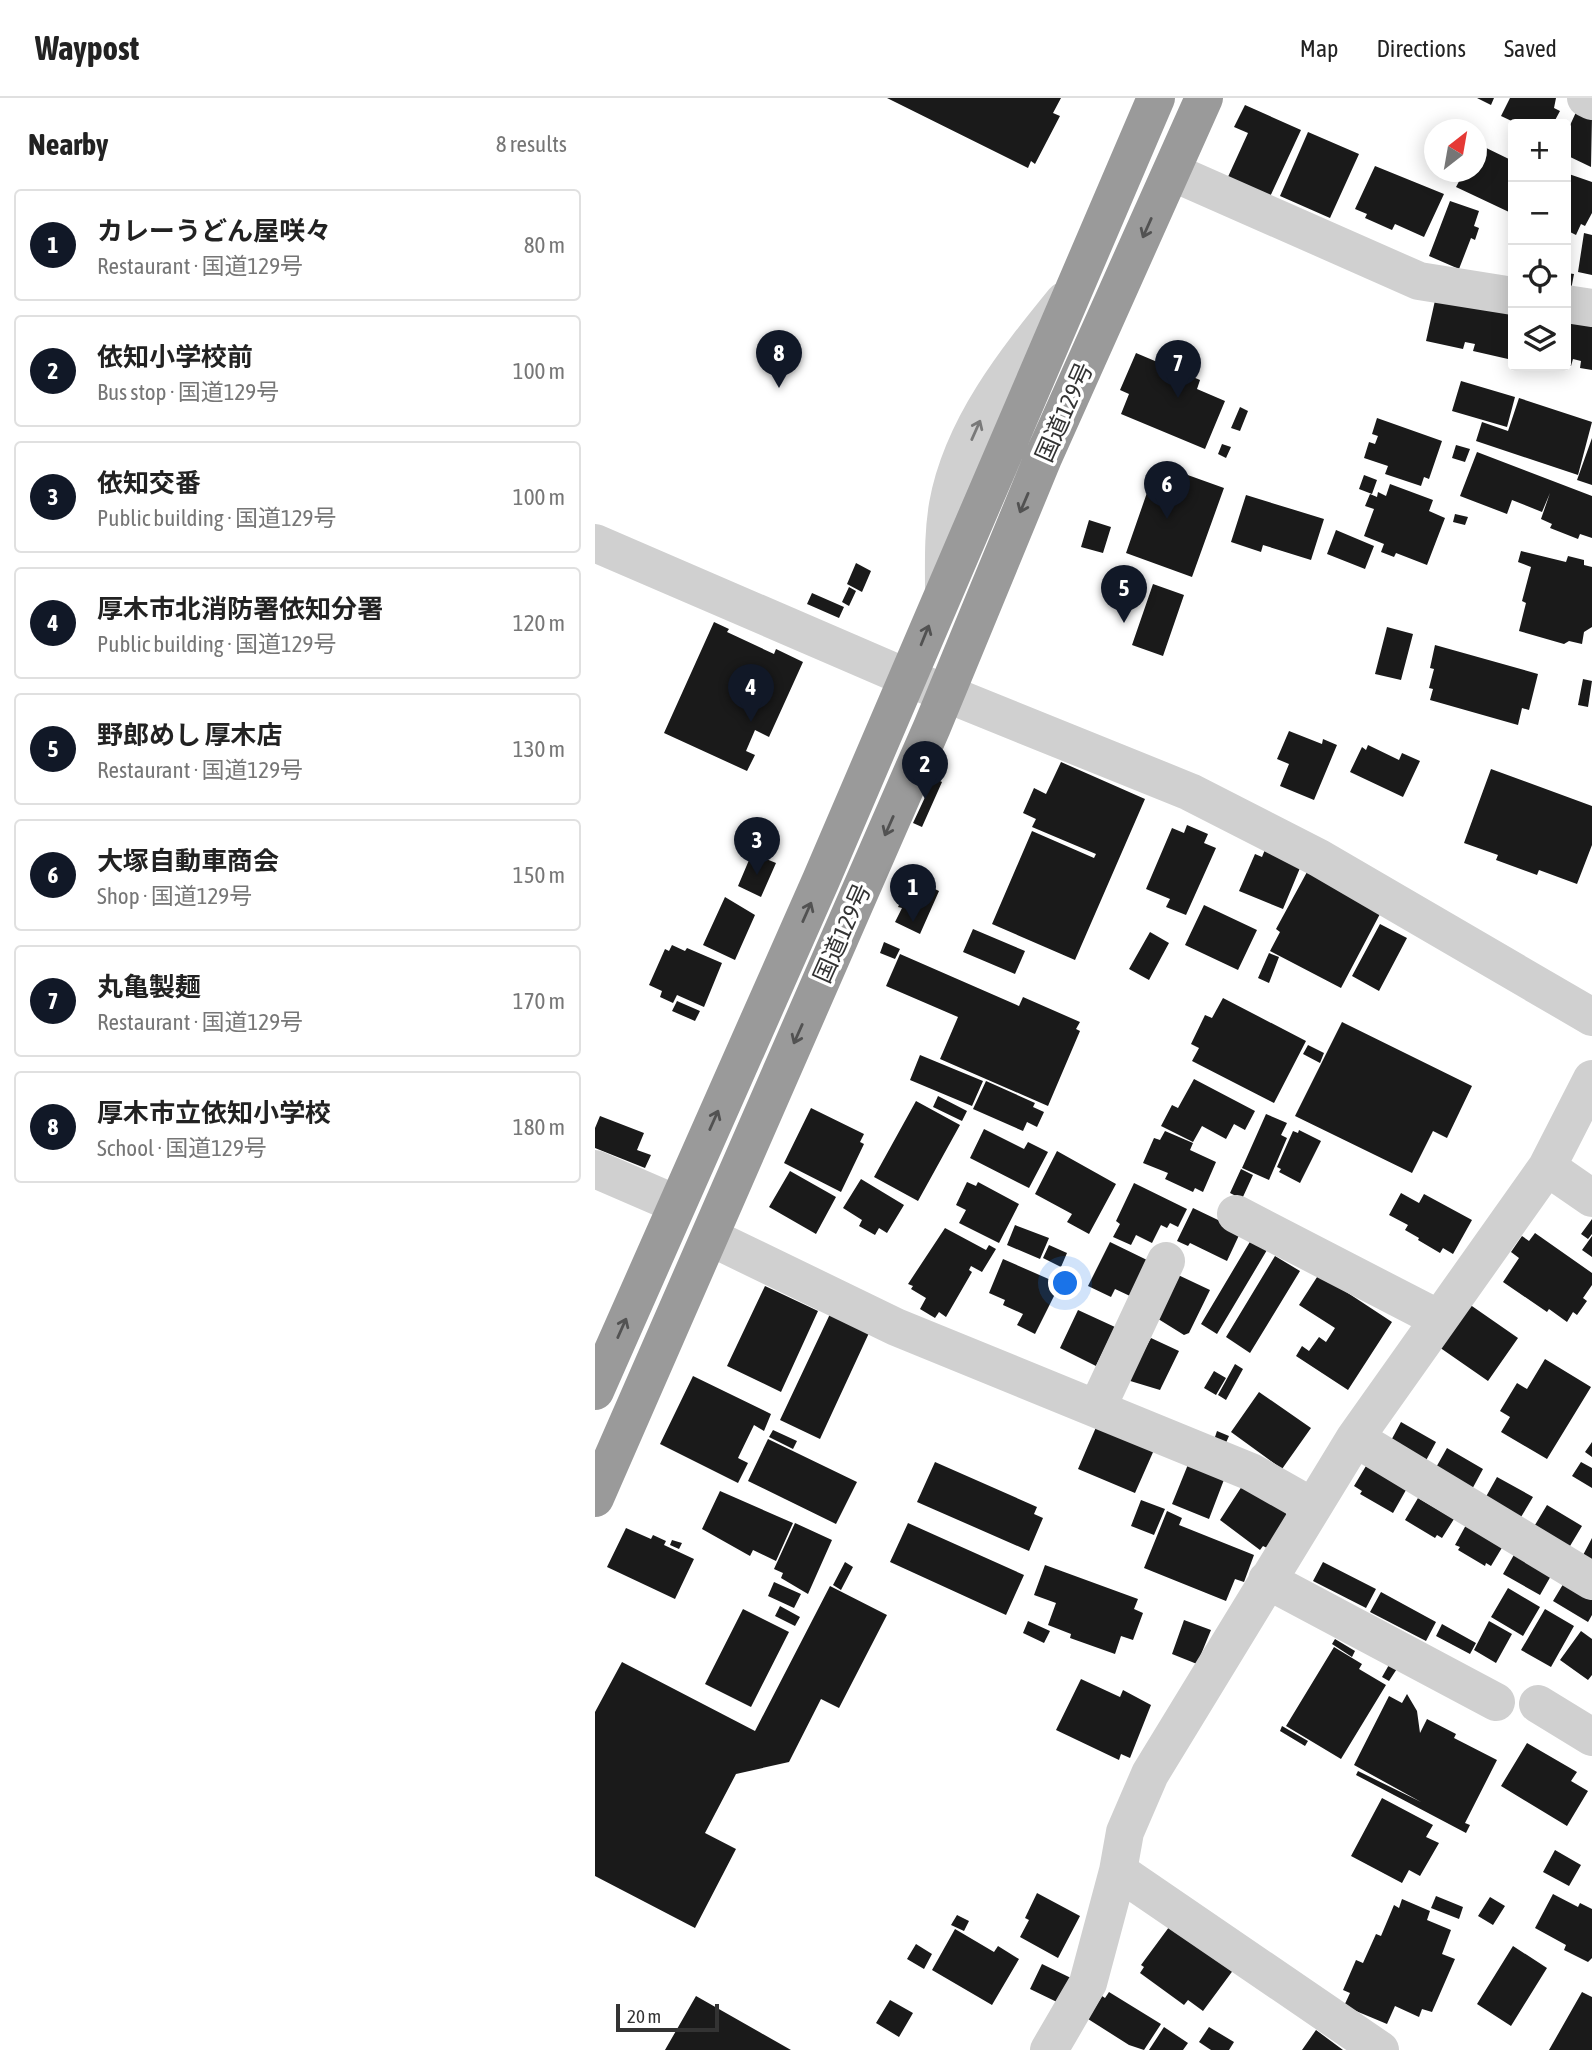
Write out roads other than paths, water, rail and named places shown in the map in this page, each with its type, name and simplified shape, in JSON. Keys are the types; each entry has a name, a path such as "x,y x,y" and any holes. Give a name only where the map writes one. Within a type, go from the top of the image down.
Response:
{"highway":[{"name":"国道129号","path":"595,1391 908,678 1156,98"},
{"name":"国道129号","path":"595,1498 946,693 1043,458 1204,98"}],"street":[{"path":"1585,98 1592,101"},
{"path":"1172,172 1419,281 1508,295"},
{"path":"1571,305 1592,308"},
{"path":"595,543 908,678 1190,792 1319,858 1592,1017"},
{"path":"1049,2050 1088,1983 1118,1871 1125,1832 1150,1774 1311,1506 1355,1438 1547,1167 1592,1079"},
{"path":"1547,1167 1592,1198"},
{"path":"595,1169 676,1204"},
{"path":"1252,1212 1439,1319"},
{"path":"710,1237 896,1327 1251,1472 1311,1506"},
{"path":"1097,1408 1165,1261"},
{"path":"1355,1438 1592,1581"},
{"path":"1267,1580 1496,1702"},
{"path":"1538,1704 1592,1737"},
{"path":"1118,1871 1380,2050"}],"place":[{"name":"厚木市立依知小学校","path":"779,388"},
{"name":"丸亀製麺","path":"1178,398"},
{"name":"大塚自動車商会","path":"1167,519"},
{"name":"野郎めし 厚木店","path":"1124,623"},
{"name":"厚木市北消防署依知分署","path":"751,722"},
{"name":"依知小学校前","path":"925,799"},
{"name":"依知交番","path":"757,875"},
{"name":"カレーうどん屋咲々","path":"913,922"}]}
